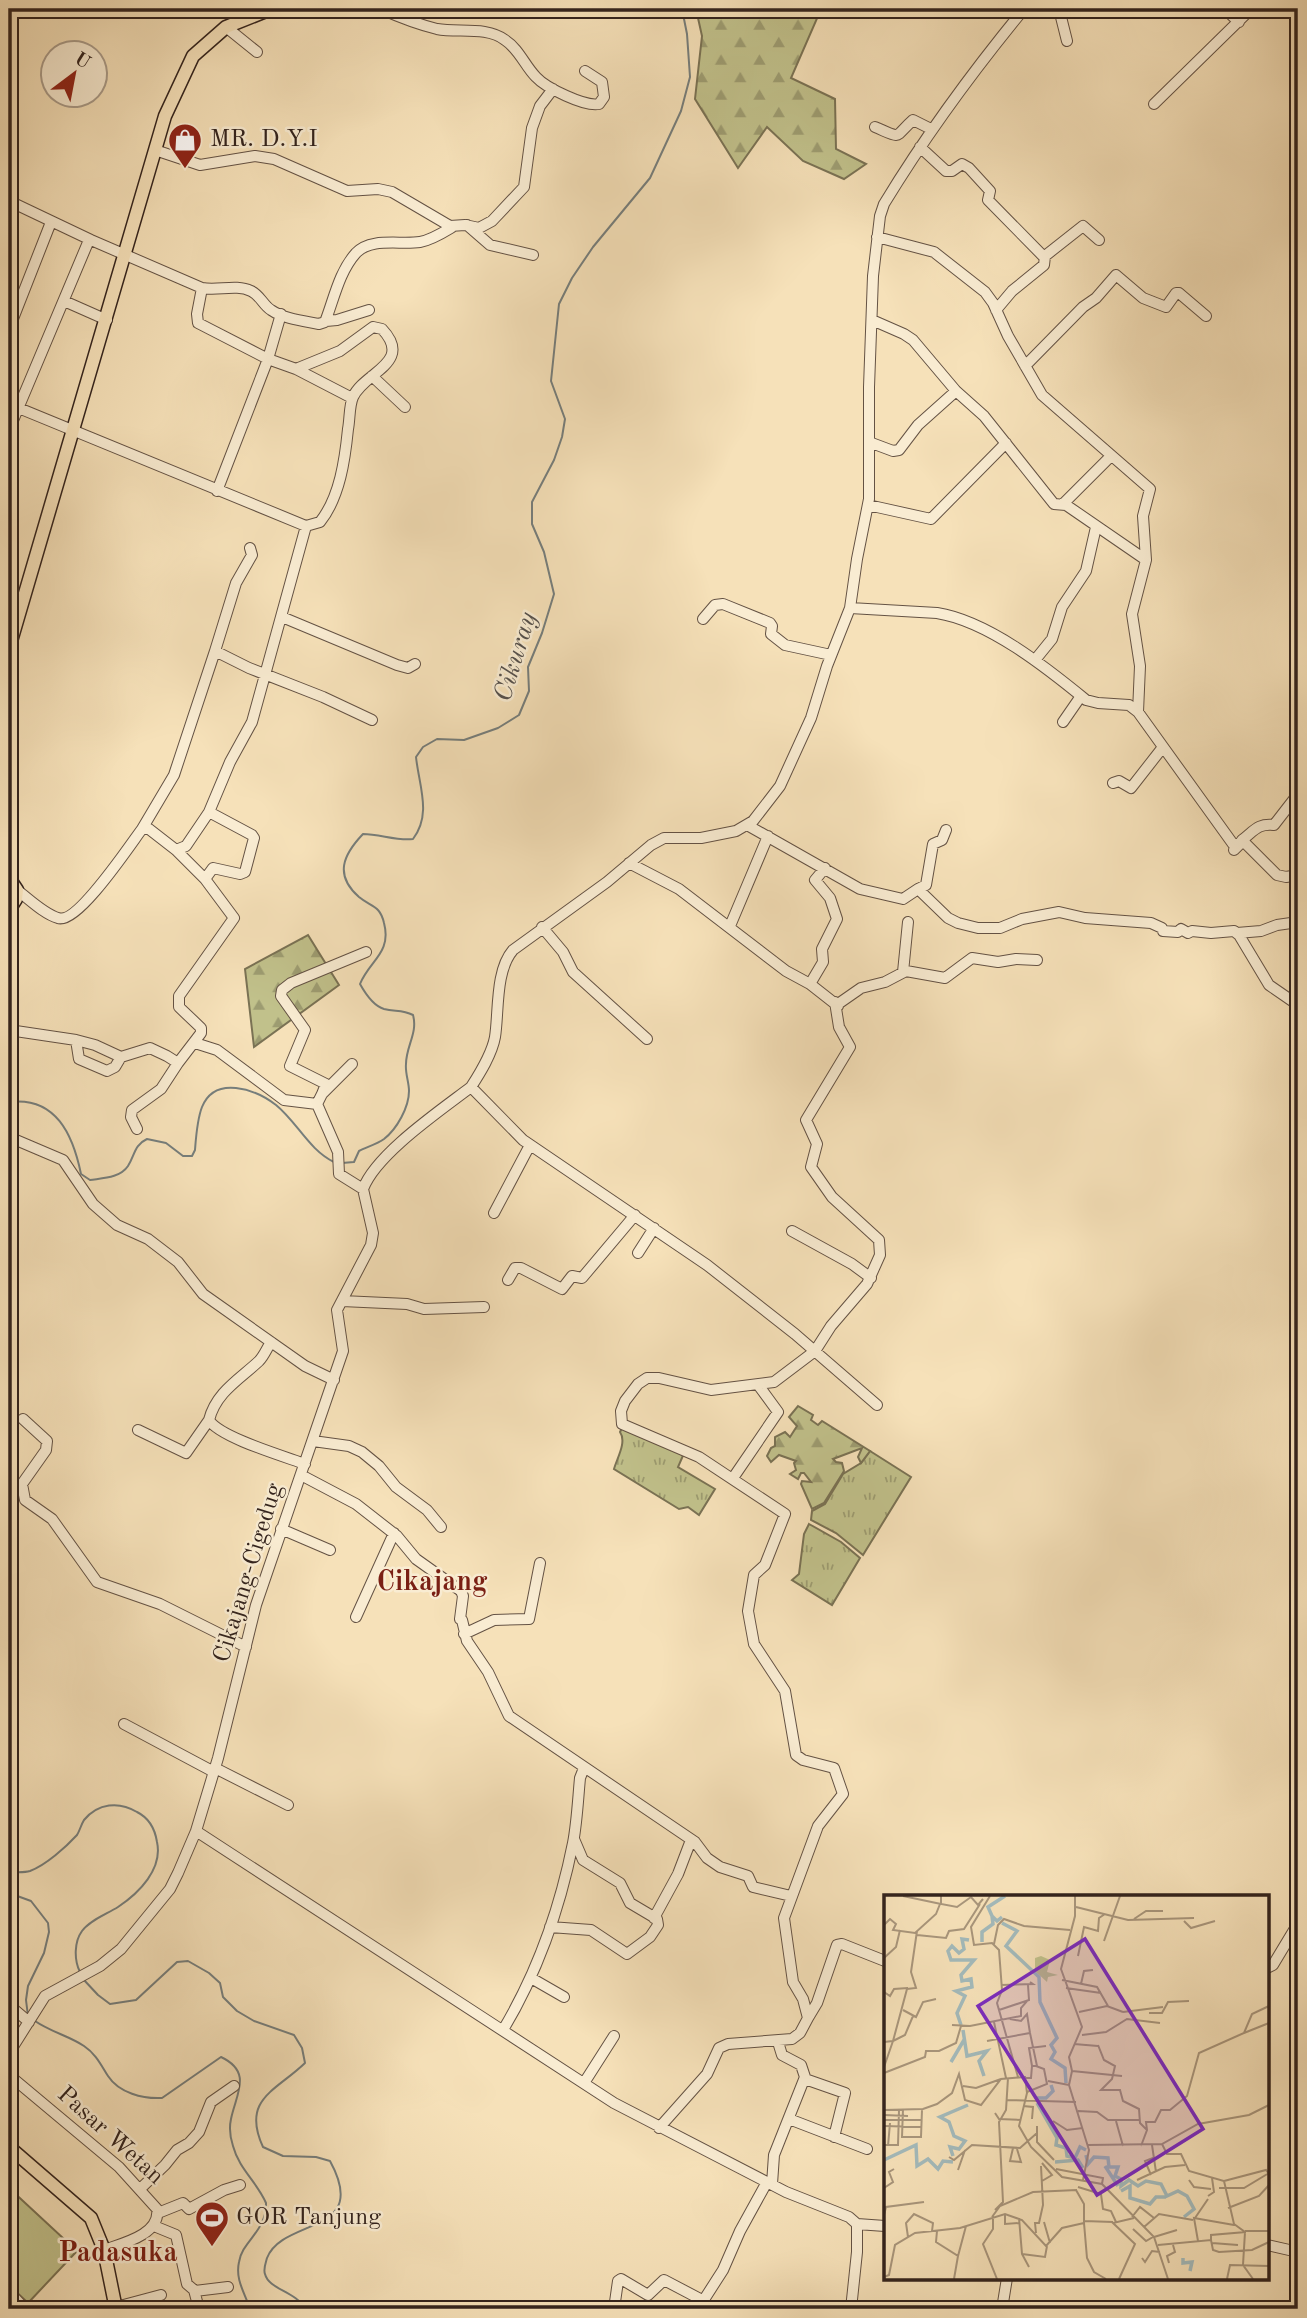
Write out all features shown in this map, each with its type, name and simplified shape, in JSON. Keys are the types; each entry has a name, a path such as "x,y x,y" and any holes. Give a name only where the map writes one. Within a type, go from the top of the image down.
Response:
{"main road":[{"path":"9,648 165,116 193,56 226,26 271,9"},
{"path":"9,878 17,890 16,899 9,910"},
{"path":"9,2147 85,2211 98,2230 116,2308"}],"street":[{"path":"381,9 437,29 483,32 503,38 512,45 536,77 553,89 589,104 599,104 604,97 602,82 585,71"},
{"path":"317,1104 339,1164 341,1178 363,1189 376,1169 424,1121 471,1087 492,1049 499,990 507,957 542,927 607,882 650,845 664,838 701,838 736,831 754,821 780,786 811,718 831,655 850,608 871,478 869,442 872,320 880,216 884,204 931,129 1024,9"},
{"path":"1059,9 1067,41"},
{"path":"1225,9 1239,22"},
{"path":"1154,104 1251,9"},
{"path":"226,26 257,52"},
{"path":"155,150 200,165 255,156 274,159 347,191 379,189 393,192 448,225 479,228 486,225 524,187 532,128 540,106 553,89"},
{"path":"875,127 897,136 914,120 931,129"},
{"path":"920,148 946,171 952,171 962,164 969,168 990,191 988,200 1045,257"},
{"path":"9,201 89,240 202,288 232,288 254,292 269,309 281,314 319,324 369,310"},
{"path":"9,329 51,222"},
{"path":"467,225 490,245 533,255"},
{"path":"326,321 338,283 361,248 373,244 422,242 454,226"},
{"path":"996,310 1012,291 1043,266 1045,257 1083,226 1099,240"},
{"path":"877,237 941,256 985,292 1048,402 1150,489 1143,516 1146,560 1132,614 1140,662 1138,712"},
{"path":"9,430 13,406 64,301 89,240"},
{"path":"1025,366 1083,307 1096,298 1116,275 1147,300 1166,307 1176,293 1179,293 1206,316"},
{"path":"202,288 198,323 352,398"},
{"path":"64,301 107,320"},
{"path":"218,491 268,359 281,314"},
{"path":"872,320 909,336 956,391 984,416 1054,504 1063,504 1146,560"},
{"path":"13,406 306,526 320,522 329,509 342,467 352,398 359,386 389,362 392,355 386,334 377,327 370,328 340,351 296,369"},
{"path":"372,376 405,407"},
{"path":"869,442 893,451 899,450 918,425 956,391"},
{"path":"868,505 932,519 1006,443"},
{"path":"1063,504 1111,456"},
{"path":"176,850 186,846 209,812 230,762 252,722 306,526"},
{"path":"1035,660 1052,639 1060,612 1086,570 1096,527"},
{"path":"17,890 58,918 67,918 89,898 142,829 174,775 236,583 251,555 250,548"},
{"path":"703,619 715,605 723,604 770,623 771,634 785,645 831,655"},
{"path":"850,608 951,616 1010,643 1094,703 1129,705 1138,712 1233,844 1238,844 1277,875 1298,875"},
{"path":"282,617 397,666 408,668 415,664"},
{"path":"215,651 323,696 372,720"},
{"path":"1063,722 1082,696"},
{"path":"1114,783 1119,781 1131,788 1163,747"},
{"path":"1238,844 1261,825 1273,825 1298,794"},
{"path":"205,879 213,868 245,873 254,838 209,812"},
{"path":"747,825 863,890 903,899 926,885 933,844 942,840 946,830"},
{"path":"137,1129 131,1117 132,1110 161,1088 201,1033 201,1028 178,1007 179,996 234,918 205,879 176,850 149,829 142,829"},
{"path":"730,926 768,836"},
{"path":"629,863 675,887 786,971 836,1003 839,1023 850,1047 806,1120 817,1144 811,1167 832,1197 879,1240 880,1255 871,1278 828,1330 815,1351 774,1382 711,1390 659,1378 647,1378 632,1390 621,1411 622,1424 696,1455 785,1514 765,1565 754,1577 748,1611 752,1638 785,1690 796,1755 803,1760 831,1766 836,1770 842,1790 840,1800 818,1826 790,1896 783,1922 793,1982 803,1999 808,2018"},
{"path":"810,984 823,962 822,949 837,919 830,898 815,880 825,868"},
{"path":"918,889 948,918 978,928 1000,928 1022,919 1059,912 1085,918 1151,923 1163,931 1181,929 1188,933 1261,931 1298,922"},
{"path":"903,972 908,922"},
{"path":"542,927 564,954 573,972 647,1039"},
{"path":"1237,933 1269,985 1298,1005"},
{"path":"323,1094 326,1084 290,1066 305,1030 281,996 282,990 291,983 366,952"},
{"path":"836,1003 861,988 885,982 903,972 912,971 946,978 972,958 998,962 1037,960"},
{"path":"9,1030 76,1040 121,1056 150,1048 178,1063"},
{"path":"76,1040 79,1059 107,1071 115,1067 121,1056"},
{"path":"195,1043 217,1050 284,1100 317,1104"},
{"path":"317,1104 352,1064"},
{"path":"471,1087 523,1140 707,1265 815,1351 877,1405"},
{"path":"9,1137 63,1160 95,1206 119,1227 145,1237 176,1260 201,1293 305,1366 334,1380"},
{"path":"494,1213 530,1144"},
{"name":"Cikajang-Cigedug","path":"9,2053 45,1996 110,1958 139,1929 170,1889 196,1831 256,1605 343,1351 337,1310 371,1245 373,1233 363,1189"},
{"path":"508,1280 515,1268 521,1268 562,1289 572,1276 582,1278 635,1215"},
{"path":"638,1254 654,1228"},
{"path":"792,1231 852,1264 871,1278"},
{"path":"342,1301 407,1304 424,1309 484,1307"},
{"path":"138,1430 186,1453 230,1384 259,1360 271,1342"},
{"path":"733,1478 778,1412 759,1386"},
{"path":"23,1419 45,1438 48,1446 23,1482 21,1487 25,1500 52,1519 94,1580 164,1606 246,1647"},
{"path":"209,1420 212,1425 237,1439 305,1464"},
{"path":"313,1441 343,1445 362,1452 400,1491 422,1506 441,1527"},
{"path":"301,1475 356,1504 394,1533 412,1555 461,1591 463,1596 460,1619 463,1620 464,1634 488,1672 507,1713 691,1840 720,1867 748,1876 753,1888 790,1896"},
{"path":"281,1529 330,1550"},
{"path":"356,1617 394,1533"},
{"path":"464,1634 494,1620 530,1619 540,1563"},
{"path":"124,1724 288,1805"},
{"path":"503,2030 523,1997 550,1927 574,1838 580,1778 584,1768"},
{"path":"196,1831 584,2083 659,2128 769,2183 849,2217 857,2224 884,2227"},
{"path":"550,1927 591,1930 627,1954 654,1932 658,1925 654,1918 630,1903 618,1882 583,1860 574,1838"},
{"path":"654,1918 678,1874 691,1840"},
{"path":"1268,1968 1273,1965 1298,1926"},
{"path":"659,2128 707,2074 719,2048 728,2044 778,2042 796,2037 817,2003 837,1945 842,1944 884,1961"},
{"path":"531,1978 564,1997"},
{"path":"9,2005 31,2019"},
{"path":"584,2083 614,2036"},
{"path":"614,2309 618,2281 621,2279 648,2295 664,2280 701,2305 723,2270 740,2231 769,2183 774,2155 805,2079 803,2068 782,2055 778,2042"},
{"name":"Pasar Wetan","path":"9,2075 111,2160 151,2200 158,2213 154,2227 104,2250"},
{"path":"805,2079 845,2093 834,2137"},
{"path":"141,2189 177,2150 189,2143 199,2132 211,2102 234,2086"},
{"path":"789,2119 867,2149"},
{"path":"158,2213 183,2203 189,2209 224,2190 240,2185"},
{"path":"851,2309 858,2252 857,2224"},
{"path":"154,2227 176,2235 187,2284 195,2291 199,2309"},
{"path":"1268,2245 1298,2252"},
{"path":"1002,2309 1007,2280"},
{"path":"195,2291 228,2287"},
{"path":"9,2292 24,2309"},
{"path":"116,2308 161,2295"}],"green space":[{"path":"696,9 839,9 818,16 791,78 835,99 836,149 866,164 844,179 803,161 767,127 738,168 695,99 702,36"},
{"path":"308,935 339,985 254,1047 245,969"},
{"path":"798,1406 813,1415 811,1420 818,1425 822,1421 870,1451 861,1463 858,1457 862,1448 833,1459 842,1463 844,1471 824,1503 812,1509 801,1484 802,1481 811,1482 804,1473 801,1473 798,1479 790,1474 796,1470 796,1461 779,1455 771,1462 767,1456 775,1446 775,1437 785,1432 790,1437 797,1426 789,1417"},
{"path":"622,1428 685,1451 678,1467 715,1489 699,1515 688,1507 679,1509 614,1469 622,1445"},
{"path":"870,1451 911,1477 863,1555 836,1533 811,1520 812,1511 825,1504 843,1474 861,1463"},
{"path":"809,1524 841,1542 860,1558 832,1605 792,1580 799,1574 804,1534"},
{"path":"9,2188 77,2251 28,2303 9,2285"}],"waterway":[{"name":"Cikuray","path":"342,1163 354,1162 359,1151 384,1139 401,1117 408,1097 406,1064 414,1022 413,1015 409,1013 384,1009 377,1005 360,984 382,949 386,933 380,913 359,897 346,881 346,857 363,834 413,839 422,820 416,757 423,747 437,739 464,740 498,728 519,715 529,691 528,667 554,594 544,552 532,524 532,502 554,460 565,419 551,381 559,304 572,278 593,247 650,178 681,111 690,77 682,9"},
{"name":"Cikuray","path":"9,1102 39,1105 60,1121 73,1145 81,1174 90,1180 121,1173 128,1166 137,1147 147,1139 166,1143 183,1156 192,1156 202,1107 208,1097 226,1088 247,1090 276,1105 317,1150 334,1162"},
{"name":"Cikuray","path":"9,1872 30,1871 49,1860 77,1835 84,1820 102,1807 116,1805 130,1808 151,1824 158,1852 153,1871 134,1895 82,1931 77,1940 76,1951 80,1972"},
{"path":"9,1893 31,1901 48,1923 49,1932 44,1953 28,1986 28,2016"},
{"name":"Cikuray","path":"84,1980 110,2004 136,2000 177,1962 188,1961 220,1983 223,1997 237,2011 254,2021 294,2035 302,2048 305,2063 273,2089 259,2107 256,2118 263,2147 283,2156 316,2157 330,2161 340,2185 340,2202 332,2214 276,2245 265,2264 267,2279 296,2298 305,2309"},
{"path":"35,2021 84,2046 118,2087 139,2096 162,2098 221,2057 237,2070 240,2084 230,2122 231,2139 239,2162 266,2203 263,2221 239,2262 239,2281 250,2309"}],"place":[{"name":"MR. D.Y.I","path":"185,170"},
{"name":"GOR Tanjung","path":"212,2248"}],"district":[{"name":"Cikajang","path":"432,1583"},
{"name":"Padasuka","path":"118,2254"}]}
